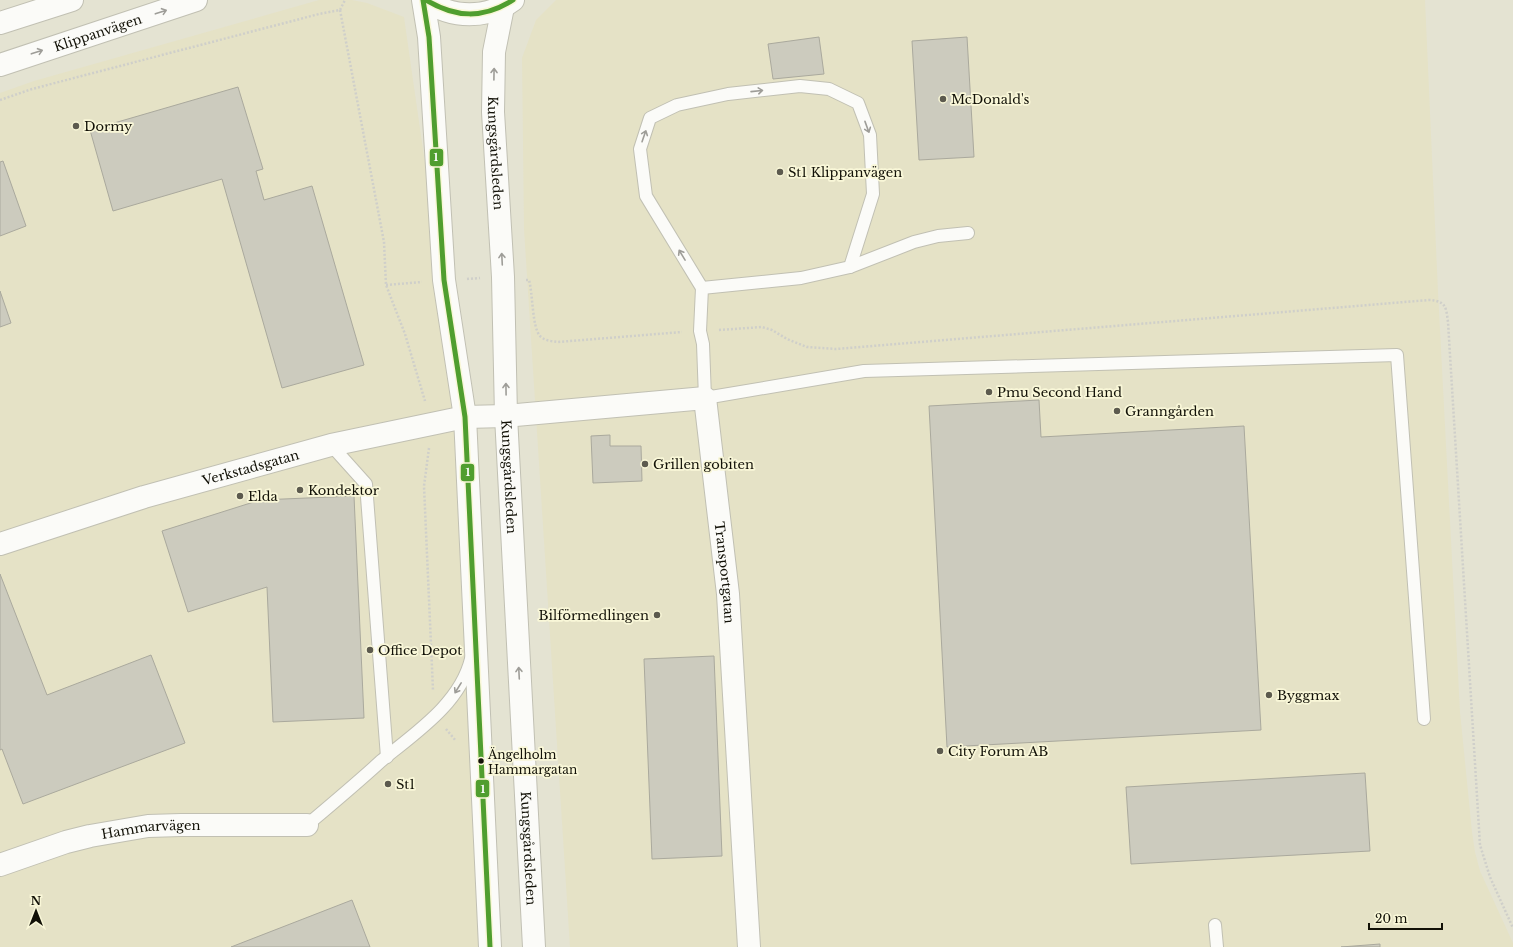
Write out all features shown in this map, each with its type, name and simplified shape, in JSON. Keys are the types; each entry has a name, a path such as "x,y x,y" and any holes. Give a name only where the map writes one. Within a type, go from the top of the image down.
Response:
{"main road":[{"path":"0,23 72,0"},
{"name":"Klippanvägen","path":"0,64 196,0"},
{"path":"423,0 429,37 444,280 465,417 490,947"},
{"path":"426,0 442,9 465,14 480,14 508,3"},
{"name":"Kungsgårdsleden","path":"508,3 494,52 493,112 503,277 506,416 534,947"},
{"path":"506,416 705,398"},
{"name":"Transportgatan","path":"705,398 728,594 749,947"},
{"name":"Verkstadsgatan","path":"0,544 144,497 331,445 465,417 506,416"},
{"name":"Hammarvägen","path":"0,865 66,842 148,826 307,825"}],"lane":[{"path":"850,267 873,194 870,135 858,103 829,89 800,86 728,94 677,105 650,118 640,149 646,196 702,288 700,331 703,344 705,398 864,371 1397,355 1424,719"},
{"path":"702,288 801,278 850,267 914,242 938,236 968,233"},
{"path":"331,445 366,484 386,757"},
{"path":"307,825 433,718 455,693 468,671 476,639"},
{"path":"1215,924 1217,947"}],"path":[{"path":"345,0 340,10 384,242 386,285 405,334 423,392 428,425 428,452 424,486 433,686 433,718"},
{"path":"0,100 32,89 319,14 340,10"},
{"path":"386,285 444,280 520,277 528,280 531,288 537,329 540,336 547,340 558,342 700,331 762,328 772,330 787,339 807,347 836,349 1429,300 1442,303 1446,308 1448,322 1480,845 1490,877 1513,928"}],"shaded area":[{"path":"319,0 352,0 367,3 404,17 462,422 487,947 0,947 0,93 34,81"},
{"path":"556,0 1425,0 1438,292 1460,712 1475,852 1480,871 1513,943 1513,947 570,947 524,229 522,58 536,20"}],"building":[{"path":"819,37 824,74 773,79 768,44"},
{"name":"McDonald's","path":"967,37 974,157 919,160 912,41"},
{"path":"238,87 263,169 256,171 264,200 312,186 364,365 282,388 222,179 113,211 90,130"},
{"path":"3,161 26,226 0,236 0,162"},
{"path":"0,291 11,323 0,327"},
{"path":"1039,400 1041,437 1244,426 1261,730 947,747 929,406"},
{"path":"610,435 610,446 641,446 642,481 593,483 591,436"},
{"path":"354,496 364,718 273,722 267,587 188,612 162,531 260,500"},
{"path":"0,574 47,695 151,655 185,743 23,804 2,749 0,750"},
{"path":"714,656 722,856 652,859 644,659"},
{"path":"1365,773 1370,851 1131,864 1126,787"},
{"path":"352,900 370,947 231,947"},
{"path":"1380,944 1380,947 1341,947"}],"transit line":[{"name":"1","path":"423,0 429,37 444,280 465,417 490,947"},
{"name":"1","path":"426,0 448,10 470,14 491,11 513,0"}],"place":[{"name":"McDonald's","path":"943,99"},
{"name":"Dormy","path":"76,126"},
{"name":"St1 Klippanvägen","path":"780,172"},
{"name":"Pmu Second Hand","path":"989,392"},
{"name":"Granngården","path":"1117,411"},
{"name":"Grillen gobiten","path":"645,464"},
{"name":"Kondektor","path":"300,490"},
{"name":"Elda","path":"240,496"},
{"name":"Bilförmedlingen","path":"657,615"},
{"name":"Office Depot","path":"370,650"},
{"name":"Byggmax","path":"1269,695"},
{"name":"City Forum AB","path":"940,751"},
{"name":"Ängelholm Hammargatan","path":"481,761"},
{"name":"St1","path":"388,784"}]}
